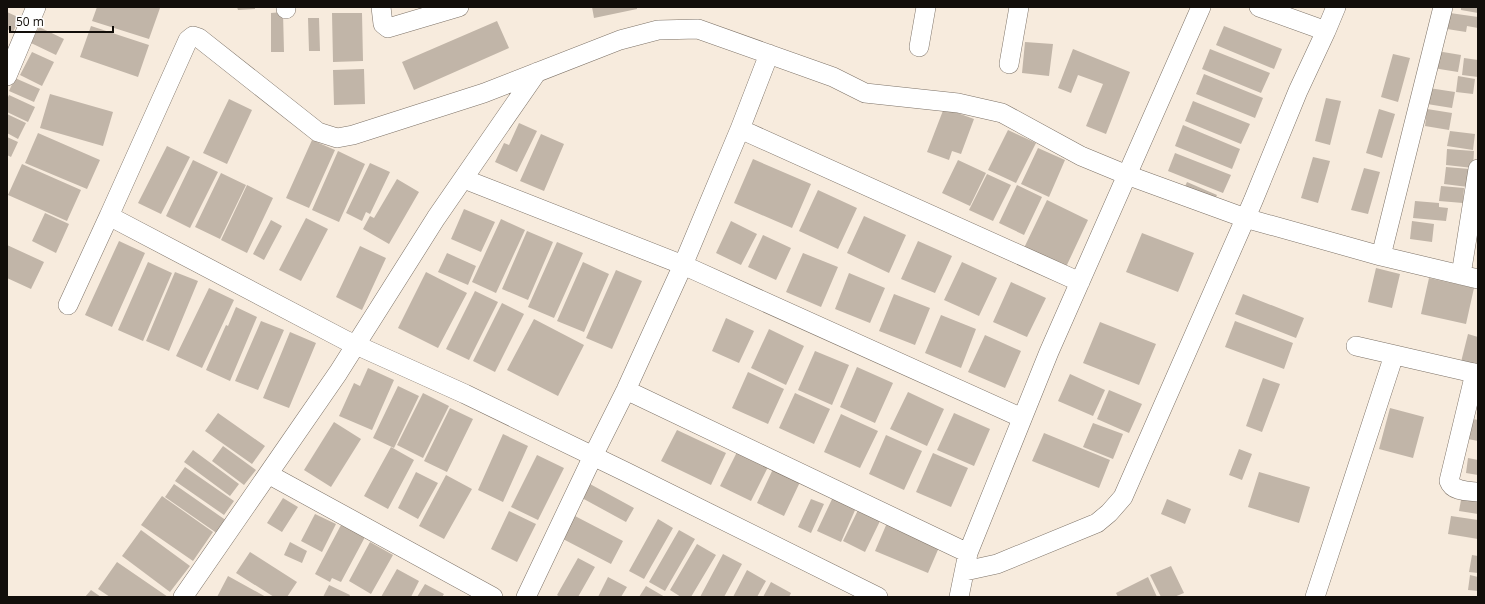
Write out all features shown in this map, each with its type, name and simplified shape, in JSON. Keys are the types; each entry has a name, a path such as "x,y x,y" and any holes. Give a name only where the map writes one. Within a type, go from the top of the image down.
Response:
{"street":[{"path":"7,76 36,7"},
{"path":"381,7 383,24 388,28 438,10 459,7"},
{"path":"919,47 926,7"},
{"path":"1009,64 1020,7"},
{"path":"959,597 967,562 1048,352 1201,7"},
{"path":"1259,7 1326,30"},
{"path":"626,390 967,562 997,564 1097,523 1110,513 1123,497 1245,218 1298,91 1336,7"},
{"path":"1381,256 1443,7"},
{"path":"68,305 188,40 193,36 199,38 318,132 337,138 353,135 484,93 620,40 658,30 698,29 832,77 865,93 958,103 1002,113 1081,156 1127,175 1245,218 1381,256 1469,277 1478,169"},
{"path":"526,597 626,390 683,265 740,129 769,54"},
{"path":"183,597 356,345 436,218 537,72"},
{"path":"740,129 1080,282"},
{"path":"464,179 683,265 1022,418"},
{"path":"109,216 356,345 465,394 878,597"},
{"path":"1356,346 1476,374 1449,481 1451,486 1455,489 1478,492"},
{"path":"1315,597 1394,355"},
{"path":"268,474 493,597"}],"building":[{"path":"97,7 160,8 149,39 92,21"},
{"path":"237,7 255,7 255,9 238,10"},
{"path":"592,7 637,7 637,9 594,18"},
{"path":"1461,7 1478,7 1478,13 1461,10"},
{"path":"7,12 20,18 13,32 7,29"},
{"path":"283,12 284,52 271,52 271,13"},
{"path":"332,13 362,13 363,61 333,62"},
{"path":"1450,13 1478,17 1478,28 1467,26 1466,32 1447,29"},
{"path":"308,18 319,18 320,51 309,51"},
{"path":"497,21 509,48 414,90 402,62"},
{"path":"91,26 149,45 138,77 80,57"},
{"path":"1224,26 1282,49 1274,69 1216,45"},
{"path":"39,27 64,39 56,55 31,43"},
{"path":"1025,42 1053,44 1049,76 1022,73"},
{"path":"1073,49 1130,72 1106,134 1086,126 1103,84 1078,75 1071,93 1058,88"},
{"path":"1210,49 1270,73 1261,93 1202,69"},
{"path":"1437,51 1461,55 1458,72 1433,68"},
{"path":"32,52 54,62 42,86 20,75"},
{"path":"1393,54 1410,58 1398,102 1381,97"},
{"path":"1464,58 1478,60 1478,77 1462,75"},
{"path":"364,69 365,104 334,105 333,70"},
{"path":"1204,74 1263,98 1255,118 1196,94"},
{"path":"1458,76 1475,79 1473,94 1456,92"},
{"path":"15,78 40,89 34,102 9,91"},
{"path":"1429,88 1455,92 1452,108 1427,104"},
{"path":"50,94 113,112 103,146 40,128"},
{"path":"9,95 35,107 28,122 7,112 7,99"},
{"path":"1326,98 1341,101 1330,145 1315,141"},
{"path":"229,99 252,110 227,164 203,153"},
{"path":"1193,101 1250,124 1241,144 1185,121"},
{"path":"944,108 974,119 961,154 952,151 949,160 927,152"},
{"path":"1379,109 1395,114 1382,158 1366,153"},
{"path":"1427,109 1452,113 1449,130 1425,126"},
{"path":"7,114 26,123 18,139 7,133"},
{"path":"519,123 537,131 517,172 495,162 504,143 509,145"},
{"path":"1183,125 1240,149 1232,169 1175,146"},
{"path":"1008,130 1036,143 1016,183 988,170"},
{"path":"1450,131 1475,134 1473,150 1447,146"},
{"path":"38,133 100,160 87,189 25,163"},
{"path":"541,134 564,144 544,191 520,181"},
{"path":"7,137 18,142 11,157 7,155"},
{"path":"312,140 335,150 309,208 286,198"},
{"path":"167,146 190,157 161,214 138,203"},
{"path":"1038,148 1065,160 1049,197 1021,184"},
{"path":"1447,149 1474,151 1473,168 1446,165"},
{"path":"338,151 365,164 339,222 312,210"},
{"path":"1175,153 1231,175 1223,193 1168,171"},
{"path":"1313,157 1330,161 1318,203 1301,198"},
{"path":"753,159 811,184 792,228 734,203"},
{"path":"193,160 218,172 190,228 166,216"},
{"path":"958,160 986,173 970,206 942,193"},
{"path":"370,163 390,172 370,214 366,212 362,221 346,213"},
{"path":"22,164 81,190 67,221 8,195"},
{"path":"1446,167 1470,169 1468,187 1444,184"},
{"path":"1364,168 1380,172 1368,214 1351,210"},
{"path":"221,173 246,185 220,239 195,227"},
{"path":"987,174 1011,185 993,221 969,210"},
{"path":"397,179 419,192 389,244 363,229 370,216 374,218"},
{"path":"1187,182 1217,195 1210,211 1180,198"},
{"path":"247,185 273,198 247,253 221,240"},
{"path":"1017,185 1042,197 1024,235 999,223"},
{"path":"1441,186 1464,188 1463,203 1439,201"},
{"path":"818,190 857,208 838,249 799,231"},
{"path":"1047,200 1088,220 1066,267 1024,248"},
{"path":"1415,201 1439,203 1439,207 1448,208 1446,221 1413,218"},
{"path":"464,209 495,222 481,252 451,239"},
{"path":"45,213 69,224 56,253 32,241"},
{"path":"864,216 906,235 889,273 847,253"},
{"path":"306,218 328,229 301,281 279,270"},
{"path":"501,219 525,230 496,293 472,282"},
{"path":"271,220 282,226 264,260 253,254"},
{"path":"731,221 757,234 741,265 716,253"},
{"path":"1412,221 1434,224 1432,242 1410,239"},
{"path":"527,231 553,242 528,300 502,289"},
{"path":"1142,233 1194,253 1178,292 1126,272"},
{"path":"763,235 791,248 776,280 748,267"},
{"path":"119,241 145,253 112,327 85,315"},
{"path":"918,241 952,256 935,293 901,279"},
{"path":"557,242 583,253 554,318 528,307"},
{"path":"7,245 44,262 31,289 7,278"},
{"path":"360,246 386,258 362,310 336,297"},
{"path":"447,253 476,266 468,285 438,272"},
{"path":"803,253 838,267 821,307 786,292"},
{"path":"148,262 172,273 143,341 118,330"},
{"path":"583,262 609,274 584,332 557,321"},
{"path":"962,262 997,278 979,316 944,300"},
{"path":"1376,268 1400,274 1392,308 1368,302"},
{"path":"616,270 642,281 612,349 586,338"},
{"path":"175,272 198,281 169,351 146,341"},
{"path":"426,272 467,293 438,348 398,328"},
{"path":"849,273 885,288 870,323 835,309"},
{"path":"1429,278 1474,288 1466,324 1421,314"},
{"path":"1011,282 1046,298 1027,337 993,322"},
{"path":"209,288 234,300 202,368 176,356"},
{"path":"475,291 498,302 469,360 446,349"},
{"path":"894,294 930,308 915,345 879,331"},
{"path":"1243,294 1304,318 1296,338 1235,314"},
{"path":"502,303 524,314 495,372 473,361"},
{"path":"236,307 257,317 230,381 206,370 226,325 228,326"},
{"path":"941,315 976,329 961,368 925,353"},
{"path":"726,318 754,331 739,363 712,351"},
{"path":"534,319 584,345 558,396 507,370"},
{"path":"261,321 284,330 258,390 235,381"},
{"path":"1235,321 1293,343 1284,369 1225,347"},
{"path":"1100,322 1156,344 1139,385 1083,363"},
{"path":"769,329 804,346 786,385 751,368"},
{"path":"290,332 316,343 289,408 263,398"},
{"path":"1468,334 1478,337 1478,367 1461,362"},
{"path":"985,335 1021,351 1005,388 968,372"},
{"path":"815,351 849,365 832,405 798,390"},
{"path":"857,367 893,383 875,423 840,407"},
{"path":"368,368 394,380 372,430 339,416 354,383 360,386"},
{"path":"748,372 784,389 768,424 732,408"},
{"path":"1070,374 1105,390 1093,416 1058,401"},
{"path":"1263,378 1280,384 1262,432 1246,426"},
{"path":"398,386 419,396 394,448 373,438"},
{"path":"1109,390 1142,404 1129,433 1097,419"},
{"path":"908,392 944,409 927,446 890,429"},
{"path":"423,393 449,406 423,458 397,445"},
{"path":"795,393 830,409 814,444 779,428"},
{"path":"450,408 473,419 447,472 424,461"},
{"path":"1390,408 1424,417 1413,458 1379,449"},
{"path":"218,413 265,446 252,464 205,431"},
{"path":"954,413 990,429 974,466 937,450"},
{"path":"841,414 878,431 860,468 824,452"},
{"path":"1473,419 1478,420 1478,441 1468,439"},
{"path":"334,422 361,439 331,487 304,470"},
{"path":"1093,423 1123,434 1113,459 1083,447"},
{"path":"677,430 726,453 711,485 661,461"},
{"path":"1044,433 1110,460 1099,488 1032,461"},
{"path":"503,434 528,446 503,502 478,490"},
{"path":"886,435 922,451 904,490 869,474"},
{"path":"223,446 256,470 244,485 212,461"},
{"path":"391,447 414,460 388,509 364,496"},
{"path":"1239,449 1252,454 1242,480 1229,475"},
{"path":"193,450 239,484 230,496 184,462"},
{"path":"737,452 768,467 751,501 720,486"},
{"path":"933,453 968,468 951,507 916,492"},
{"path":"537,455 564,468 538,520 511,507"},
{"path":"1468,458 1478,460 1478,475 1466,473"},
{"path":"185,467 234,501 224,515 175,481"},
{"path":"773,469 800,482 784,516 757,503"},
{"path":"416,472 438,483 418,519 398,508"},
{"path":"1259,472 1310,487 1299,523 1248,507"},
{"path":"446,475 472,489 444,539 419,526"},
{"path":"174,484 227,521 218,534 165,497"},
{"path":"590,484 634,508 626,522 582,498"},
{"path":"162,496 213,532 193,561 141,525"},
{"path":"833,497 856,508 841,542 817,531"},
{"path":"1478,497 1478,514 1459,511 1461,500"},
{"path":"283,498 298,507 282,532 267,523"},
{"path":"811,499 824,504 811,533 798,527"},
{"path":"1167,499 1191,509 1185,524 1161,514"},
{"path":"858,510 880,521 865,552 843,541"},
{"path":"509,511 536,524 517,562 491,549"},
{"path":"315,514 336,524 322,552 301,541"},
{"path":"575,516 623,541 611,564 563,539"},
{"path":"1451,516 1478,520 1478,539 1448,534"},
{"path":"658,519 673,528 644,579 629,571"},
{"path":"887,523 940,545 928,573 875,551"},
{"path":"341,525 365,537 341,582 332,578 330,582 315,574"},
{"path":"141,530 190,566 170,592 122,556"},
{"path":"679,530 695,539 665,591 649,582"},
{"path":"290,542 307,551 302,563 284,555"},
{"path":"370,542 393,555 371,594 349,581"},
{"path":"697,544 716,555 691,597 681,597 670,590"},
{"path":"250,552 297,582 287,597 274,597 236,573"},
{"path":"723,554 742,564 724,597 700,597"},
{"path":"1472,555 1478,556 1478,573 1469,572"},
{"path":"578,558 595,567 578,597 560,597 557,595"},
{"path":"117,562 168,597 110,597 98,589"},
{"path":"1171,566 1184,593 1174,597 1161,597 1150,575"},
{"path":"397,569 419,581 411,597 381,597"},
{"path":"747,570 766,581 757,597 733,597"},
{"path":"1470,575 1478,577 1478,591 1468,590"},
{"path":"228,576 266,597 217,597"},
{"path":"608,577 627,587 621,597 598,597"},
{"path":"1148,577 1157,597 1118,597 1116,593"},
{"path":"771,582 791,593 789,597 763,597"},
{"path":"425,584 444,594 442,597 417,597"},
{"path":"329,585 350,595 349,597 323,597"},
{"path":"646,586 665,597 639,597"},
{"path":"91,590 101,597 85,597"}]}
